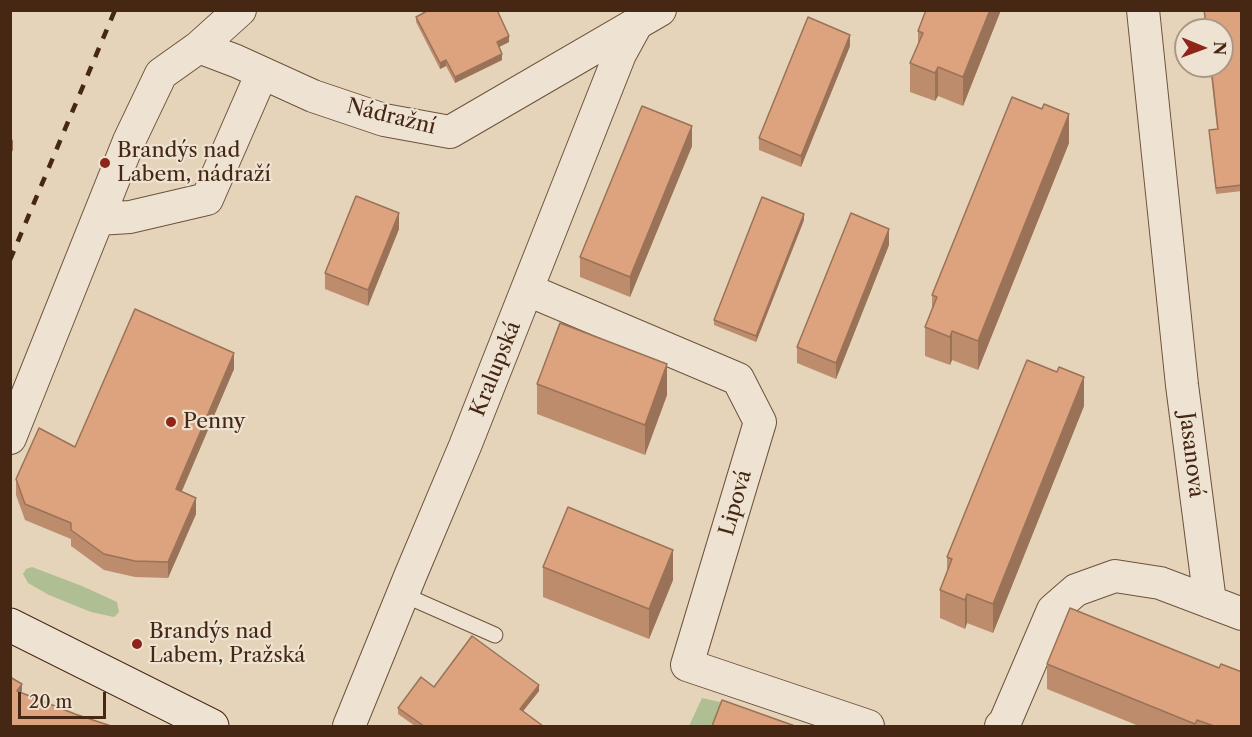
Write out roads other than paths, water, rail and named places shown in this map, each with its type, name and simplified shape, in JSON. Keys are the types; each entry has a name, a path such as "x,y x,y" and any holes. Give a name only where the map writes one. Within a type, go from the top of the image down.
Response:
{"main road":[{"path":"10,625 212,726"}],"street":[{"path":"10,438 129,141 161,74 199,47 240,10"},
{"name":"Jasanová","path":"1143,10 1182,385 1210,602"},
{"name":"Nádražní","path":"199,47 313,96 384,120 450,132 646,15"},
{"name":"Kralupská","path":"349,726 528,290 620,54 646,15"},
{"path":"98,219 130,217 207,200 262,73"},
{"name":"Lipová","path":"528,290 738,379 760,422 687,665 868,726"},
{"path":"1007,725 1053,610 1076,590 1115,576 1160,583 1242,614"}],"lane":[{"path":"402,594 495,635"}],"railway":[{"path":"10,260 115,10"}],"place":[{"name":"Brandýs nad Labem, nádraží","path":"105,163"},
{"name":"Penny","path":"171,422"},
{"name":"Brandýs nad Labem, Pražská","path":"137,644"}]}
